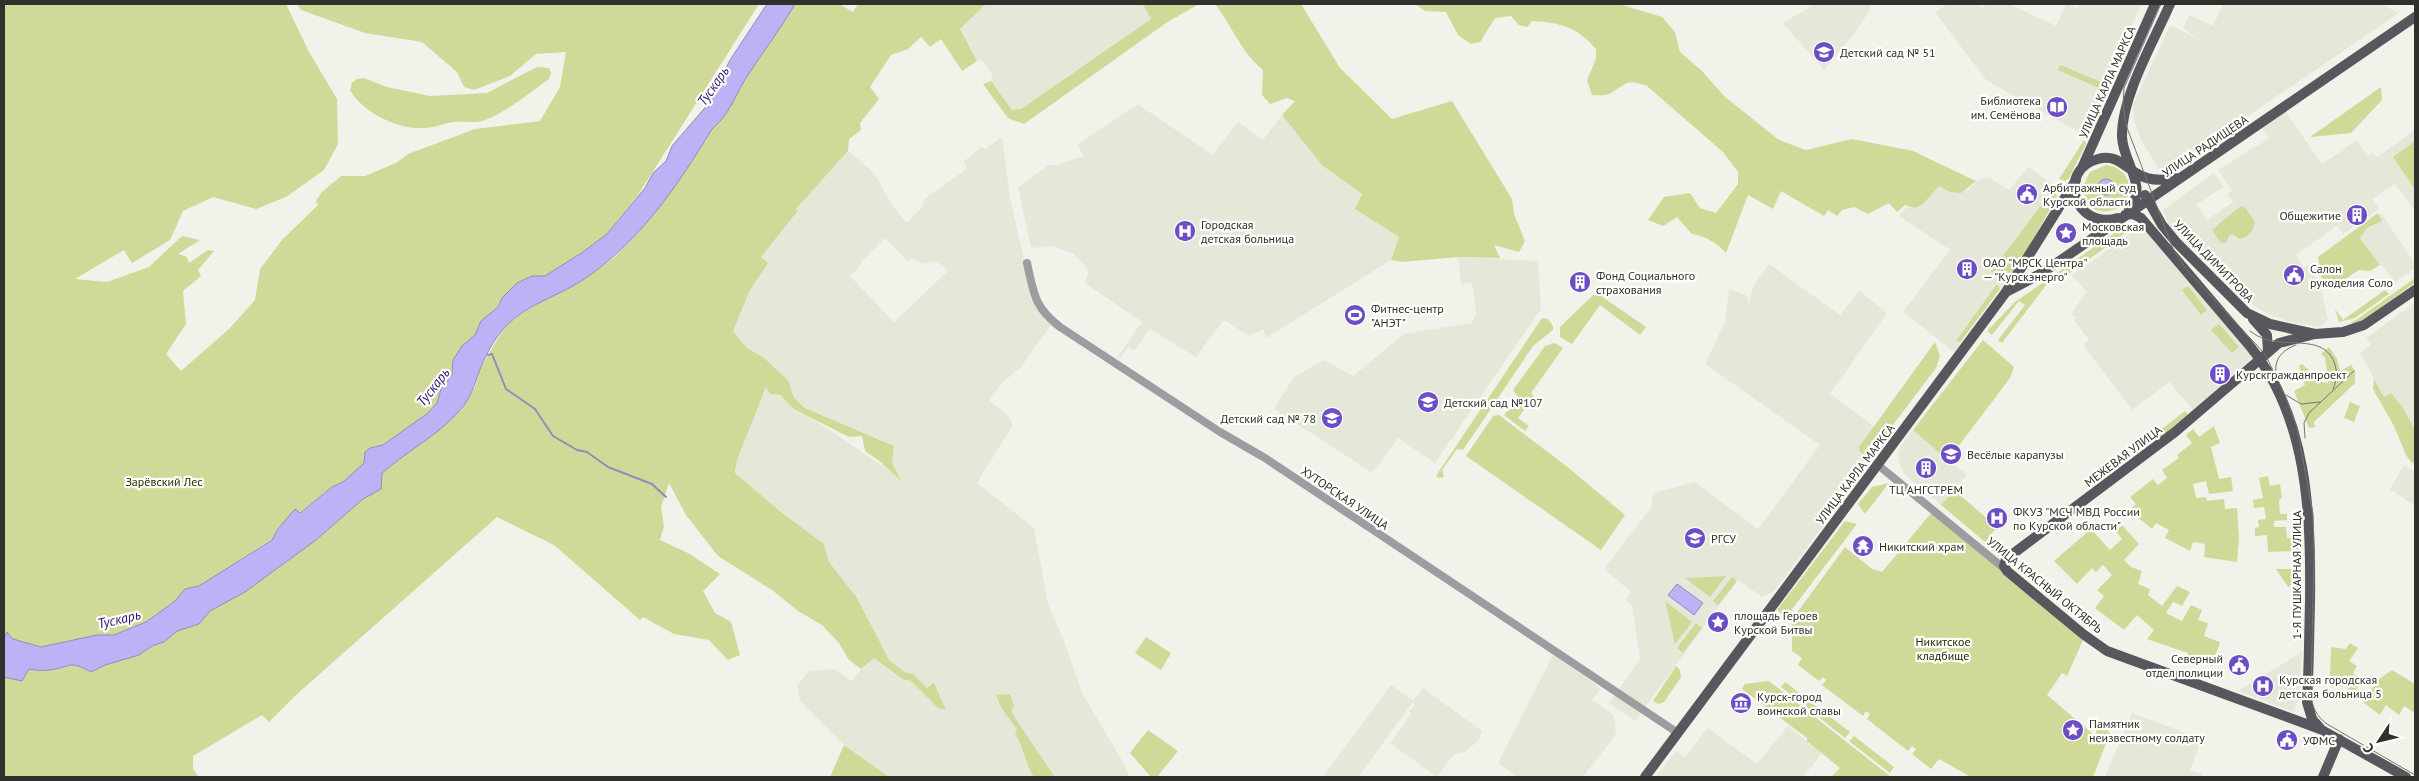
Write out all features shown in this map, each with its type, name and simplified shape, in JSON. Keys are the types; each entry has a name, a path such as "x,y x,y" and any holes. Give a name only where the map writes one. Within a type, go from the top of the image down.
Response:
{"main road":[{"name":"УЛИЦА КАРЛА МАРКСА","path":"1645,777 2006,292 2078,175 2156,4"},
{"name":"УЛИЦА КАРЛА МАРКСА","path":"2132,170 2125,154 2122,140 2124,115 2131,93 2170,4"},
{"name":"УЛИЦА РАДИЩЕВА","path":"2006,292 2042,273 2415,17"},
{"path":"2132,170 2136,178 2136,195 2131,208 2125,215 2107,220 2088,215 2076,198 2078,175 2092,160 2106,158 2121,162 2144,177 2158,180 2176,178 2186,174"},
{"name":"УЛИЦА ДИМИТРОВА","path":"2132,170 2169,234 2251,316 2270,324 2315,334 2343,332 2358,328 2415,290"},
{"name":"1-Я ПУШКАРНАЯ УЛИЦА","path":"2125,215 2133,214 2140,218 2188,276 2264,355 2287,412 2296,439 2307,498 2310,553 2307,702 2312,718 2320,728"},
{"path":"2188,276 2187,265 2193,262 2199,264"},
{"path":"2251,316 2267,335 2269,346 2264,355"},
{"path":"2264,355 2287,339 2315,334"},
{"name":"МЕЖЕВАЯ УЛИЦА","path":"2007,571 2004,566 2006,559 2157,446 2264,355"},
{"name":"УЛИЦА КРАСНЫЙ ОКТЯБРЬ","path":"2007,571 2083,634 2107,651 2320,728 2406,777"},
{"path":"2291,718 2303,713 2307,702"},
{"path":"2323,777 2339,739"}],"street":[{"name":"ХУТОРСКАЯ УЛИЦА","path":"1027,263 1036,302 1044,314 1060,327 1220,432 1265,458 1678,733"},
{"name":"УЛИЦА КРАСНЫЙ ОКТЯБРЬ","path":"1878,465 2007,571"}],"shaded area":[{"path":"767,4 795,4 746,78 727,111 712,129 686,171 657,210 624,247 606,263 576,284 524,311 506,326 487,354 472,391 464,405 443,427 382,473 381,489 363,499 316,540 245,592 210,611 199,624 177,631 164,642 152,646 139,655 105,665 91,672 78,666 69,665 46,670 29,669 22,681 4,677 4,639 7,632 13,639 41,647 97,635 114,635 146,622 175,601 185,589 199,586 272,540 278,529 295,509 300,513 332,487 343,482 364,463 365,452 370,448 383,445 428,413 437,403 441,389 452,375 453,360 462,346 475,335 481,321 498,307 502,298 517,283 532,276 545,276 607,234 645,188 653,173 666,161 672,146 709,103 730,60"},
{"path":"986,4 1143,4 1151,19 1021,109 1012,110 991,81 993,76 982,60 977,61 960,29"},
{"name":"Детский сад № 51","path":"1815,4 1868,4 1871,8 1855,33 1824,70 1783,23"},
{"path":"1948,4 1978,4 1981,8 1988,4 2009,4 2056,26 2066,4 2077,8 2079,4 2141,4 2084,135 1986,80 1935,12"},
{"path":"2223,4 2381,4 2399,13 2167,171 2158,168 2140,138 2134,119 2133,105 2170,25 2206,42 2183,29 2189,15 2213,26"},
{"path":"1139,105 1213,155 1238,122 1263,140 1282,115 1362,194 1356,209 1399,237 1391,260 1266,338 1263,329 1249,336 1224,320 1196,357 1150,329 1134,351 1128,347 1120,358 1118,356 1142,322 1085,283 1089,270 1073,253 1052,246 1031,248 1018,187 1049,165 1058,165 1083,156 1078,144"},
{"path":"2285,111 2322,164 2357,140 2368,156 2373,153 2377,157 2415,130 2415,210 2395,184 2372,199 2379,209 2343,234 2337,226 2296,255 2304,268 2308,265 2320,284 2328,320 2319,327 2290,322 2268,314 2251,304 2206,256 2170,227 2163,210 2214,173 2223,187 2196,205 2207,220 2233,202 2227,194 2232,190 2218,170 2269,138 2262,128"},
{"path":"1002,137 1010,197 1032,297 1037,310 1051,325 1021,367 1001,384 989,401 1008,415 1013,425 977,483 1034,528 1048,604 1064,641 1083,695 1126,767 1129,777 889,777 844,745 800,701 797,686 809,671 834,669 852,681 865,664 874,658 857,598 829,562 824,544 781,512 735,473 738,454 766,387 881,465 892,461 894,446 805,408 794,398 788,380 763,357 747,348 733,331 750,290 768,263 761,257 798,212 796,209 848,151 873,172 893,206 907,223 923,206 924,199 967,169 964,161 982,147 985,149","holes":["885,238 908,262 912,258 922,264 935,261 948,271 894,322 850,276"]},
{"path":"2028,167 2057,187 2005,282 1954,352 1903,312 1950,250 1899,216 1907,207 1915,208 1939,185 1950,192 1968,190 1976,181 1988,177 2009,190"},
{"name":"Московская площадь","path":"2106,179 2112,181 2114,187 2112,193 2106,195 2100,193 2098,187 2100,181"},
{"path":"2381,213 2415,264 2415,268 2395,282 2383,266 2380,265 2356,231"},
{"path":"2144,224 2253,357 2193,410 2169,382 2132,410 2083,345 2089,340 2074,320 2076,317 2071,314 2087,291 2071,276"},
{"path":"1458,257 1538,261 1541,309 1435,463 1398,438 1377,468 1371,472 1274,409 1294,377 1324,360 1353,376 1404,334 1472,323 1476,314 1472,282 1461,284"},
{"path":"1769,264 1840,315 1859,291 1887,313 1830,394 1890,438 1774,591 1762,597 1738,580 1635,721 1609,703 1640,659 1632,605 1625,600 1631,592 1604,569 1651,508 1653,493 1695,482 1758,529 1820,445 1705,364 1725,322 1729,289 1747,296 1748,306 1753,287"},
{"path":"2415,303 2415,454 2360,353 2371,344 2366,338"},
{"path":"1913,430 1967,475 1941,505 1904,474 1900,464 1898,455 1900,447"},
{"path":"2404,465 2415,472 2415,506 2390,489"},
{"path":"1677,584 1703,603 1694,615 1668,595"},
{"path":"2302,652 2298,700 2293,712 2238,691"},
{"path":"1553,655 1600,689 1592,700 1614,715 1616,734 1583,777 1517,777 1498,763"},
{"path":"1391,685 1413,701 1423,688 1482,731 1479,740 1465,752 1454,754 1437,777 1390,743 1411,714 1409,712 1415,705 1413,702 1358,777 1323,777"},
{"path":"2132,713 2202,739 2190,770 2202,774 2201,777 2105,777"},
{"path":"1788,726 1822,753 1803,777 1656,777 1676,751 1685,757 1708,728 1757,764"}],"green space":[{"name":"Зарёвский Лес","path":"4,4 286,4 309,52 337,99 338,144 324,170 286,197 256,209 213,197 183,211 170,240 132,263 124,250 75,279 107,282 149,267 182,236 200,240 178,254 187,257 189,263 208,250 214,251 198,270 201,276 183,291 186,324 166,354 181,371 229,329 255,300 260,269 282,240 318,205 316,201 322,192 341,176 365,176 396,163 408,154 475,129 540,121 560,87 566,52 536,54 510,76 474,90 464,87 457,72 422,42 365,33 301,10 297,4 759,4 638,195 607,234 545,276 532,276 517,283 502,298 498,307 482,321 475,335 462,346 453,360 452,375 441,389 437,403 428,413 383,445 370,448 365,452 364,463 343,482 332,487 278,529 272,539 199,586 185,589 176,601 146,622 114,635 97,635 41,647 13,639 7,632 4,639"},
{"path":"795,4 839,4 853,12 858,4 986,4 960,29 977,61 962,71 941,39 930,47 921,37 908,49 891,55 870,87 879,99 860,123 861,130 849,139 848,151 796,209 798,211 761,257 768,263 750,290 733,331 747,348 763,357 788,380 794,398 805,408 894,446 892,463 902,482 881,462 865,451 862,436 849,437 794,409 780,395 770,394 766,387 740,453 735,473 781,512 824,544 829,562 857,598 889,660 906,673 913,674 927,688 934,683 946,710 938,708 910,680 904,680 874,658 861,669 849,660 839,643 822,625 798,611 772,590 718,556 686,515 669,483 661,507 664,526 660,540 688,553 720,574 703,591 715,613 731,622 740,655 728,660 709,640 674,634 643,617 640,620 554,545 497,517 296,695 269,722 262,715 193,756 193,769 199,777 4,777 4,677 22,680 29,669 56,669 69,665 78,666 91,672 105,665 139,655 152,646 164,642 177,631 199,624 210,611 245,592 316,540 363,499 381,489 381,473 436,432 462,409 475,387 479,371 504,328 516,317 550,296 576,285 615,257 640,231 712,129 727,111 746,78"},
{"path":"1143,4 1199,4 1166,23 1024,124 1008,118 983,84 991,81 1012,110 1021,109 1151,19"},
{"path":"1215,4 1301,4 1340,68 1392,119 1452,101 1512,199 1514,214 1525,241 1519,252 1494,245 1500,258 1458,257 1402,262 1391,260 1399,237 1355,209 1362,194 1322,165 1282,115 1295,101 1287,98 1270,104 1262,95 1263,70 1243,47"},
{"path":"1415,4 1619,4 1662,17 1675,32 1680,52 1702,71 1724,96 1779,140 1806,150 1852,139 1913,151 1976,181 1961,193 1950,192 1939,186 1923,204 1915,208 1905,205 1897,212 1889,203 1868,214 1854,207 1842,210 1837,216 1828,210 1824,216 1781,191 1773,209 1748,195 1726,253 1711,240 1692,234 1677,217 1663,226 1648,220 1664,197 1690,193 1700,208 1716,213 1738,184 1738,172 1723,152 1647,86 1630,82 1607,95 1592,95 1587,80 1596,59 1596,49 1582,35 1567,27 1532,21 1527,27 1519,25 1511,16 1495,18 1480,42 1471,44 1458,35 1446,12 1425,11"},
{"path":"2060,65 2101,82 2099,88 2058,70"},
{"path":"537,67 549,68 551,73 549,79 520,100 488,119 471,122 453,122 427,128 413,128 392,123 363,106 350,90 352,83 357,79 364,78 387,87 430,96 487,93"},
{"path":"2381,87 2382,100 2351,133 2310,137"},
{"path":"2084,140 2086,144 2069,178 2065,181 2059,179"},
{"path":"2415,141 2415,189 2393,157"},
{"path":"2106,165 2122,172 2126,177 2129,189 2127,199 2121,206 2112,210 2102,211 2093,208 2086,200 2083,186 2090,172","holes":["2104,179 2114,184 2114,191 2110,195 2102,195 2098,188 2100,181"]},
{"path":"2054,188 2057,197 2021,260 2005,282 1991,272"},
{"path":"2241,206 2245,207 2255,222 2252,231 2243,238 2240,239 2232,234 2228,237 2228,241 2220,242 2212,230"},
{"path":"2378,213 2382,221 2367,228 2360,238 2380,265 2370,271 2359,270 2333,287 2322,280 2318,257"},
{"path":"2129,223 2138,224 2070,273 2047,284 2002,343 1998,340 2025,305 2019,301 1992,335 1987,331 2015,302"},
{"path":"2415,278 2415,283 2364,319 2357,323 2350,323 2356,320"},
{"path":"1997,284 2000,289 1960,342 1956,341"},
{"path":"2188,286 2207,310 2201,315 2182,290"},
{"path":"2385,290 2389,294 2355,318 2339,322 2335,309 2343,320"},
{"path":"1598,294 1646,327 1640,335 1600,305 1572,344 1560,337 1560,327 1593,295"},
{"path":"1542,318 1548,319 1553,326 1553,330 1533,346 1463,450 1457,449 1442,470 1444,477 1439,478 1436,476"},
{"path":"2219,324 2239,347 2232,353 2211,330"},
{"path":"1983,340 2014,367 2010,378 1948,460 1913,430"},
{"path":"1935,342 1940,356 1936,368 1871,454 1865,455 1860,452 1859,447"},
{"path":"1555,343 1563,348 1531,393 1534,396 1518,418 1529,426 1525,431 1504,415 1518,397 1513,390 1545,346"},
{"path":"2329,347 2337,359 2340,371 2351,365 2355,371 2355,383 2314,422 2315,427 2309,428 2294,391 2305,385 2299,366 2302,364 2322,382 2328,383 2330,373 2327,371 2325,357 2321,354"},
{"path":"2374,379 2384,397 2391,393 2403,408 2415,430 2415,462 2412,463 2406,455 2394,426 2373,389"},
{"path":"2350,402 2360,406 2354,422 2344,418"},
{"path":"2185,411 2188,414 2159,439 2153,436"},
{"path":"1499,415 1565,465 1625,515 1601,550 1466,456 1493,416"},
{"path":"2214,426 2220,443 2211,447 2219,479 2231,477 2233,491 2209,494 2206,481 2193,484 2196,498 2206,497 2207,501 2224,499 2225,509 2237,508 2239,538 2237,562 2204,557 2205,544 2193,542 2190,551 2165,538 2169,530 2156,523 2152,529 2129,510 2136,504 2130,497 2153,479 2158,485 2167,478 2162,470 2179,458 2177,455 2192,443 2186,435 2193,429 2199,437"},
{"path":"2268,476 2270,486 2280,484 2282,498 2279,500 2280,514 2287,514 2287,520 2274,521 2274,527 2286,527 2287,538 2298,537 2299,551 2268,552 2267,535 2255,536 2255,528 2259,527 2258,520 2266,519 2264,507 2254,508 2253,500 2263,498 2259,478"},
{"path":"1889,483 1865,514 1858,504 1872,487"},
{"path":"1954,490 1997,527 1985,542 1941,505"},
{"name":"Никитское кладбище","path":"1932,512 2084,638 2067,676 2062,673 2047,695 2093,734 2096,735 2097,729 2105,728 2110,733 2093,777 1971,777 1939,759 1931,769 1912,754 1916,749 1912,746 1908,751 1867,719 1870,714 1866,711 1863,716 1822,685 1826,680 1823,677 1819,681 1798,665 1802,658 1792,651 1791,621 1845,547 1872,569 1882,572"},
{"path":"1845,521 1857,524 1786,617 1777,610"},
{"path":"2122,525 2139,544 2124,560 2131,567 2142,571 2138,584 2150,589 2148,595 2162,606 2177,586 2190,592 2182,606 2173,602 2166,613 2182,621 2191,605 2202,610 2198,620 2208,623 2204,636 2220,642 2212,666 2188,657 2188,653 2147,639 2154,630 2137,615 2124,630 2095,608 2104,596 2097,590 2112,575 2103,565 2096,572 2092,568 2077,584 2054,561 2091,529 2110,550 2122,539 2116,531"},
{"path":"2276,569 2297,569 2297,581 2288,587"},
{"path":"1726,576 1710,597 1685,578"},
{"path":"1732,577 1737,581 1718,605 1713,601"},
{"path":"1665,601 1692,622 1675,644"},
{"path":"1696,623 1702,628 1683,653 1677,648"},
{"path":"1146,637 1171,653 1161,670 1135,653"},
{"path":"2350,643 2358,648 2349,661 2357,666 2353,673 2362,680 2354,693 2330,676 2331,647 2346,649"},
{"path":"1676,666 1680,670 1681,677 1664,702 1658,704 1653,701"},
{"path":"2392,670 2415,684 2415,713 2404,706 2399,715 2386,705 2380,715 2363,702 2378,680"},
{"path":"1769,681 1891,777 1831,777 1840,768 1807,741 1807,738 1742,689 1745,684"},
{"path":"1785,682 1806,698 1801,703 1781,687"},
{"path":"1010,694 1014,706 1011,711 1055,777 1034,777 1031,772 1021,744 1015,734 1017,729 1002,709 996,695"},
{"path":"1809,701 1850,732 1845,738 1805,706"},
{"path":"1148,730 1178,751 1157,777 1151,777 1130,753"},
{"path":"1854,736 1894,767 1890,773 1849,741"},
{"path":"844,745 889,777 830,777"}],"waterway":[{"path":"488,355 492,354 506,389 535,409 553,436 577,450 587,452 608,467 652,484 666,497"}],"tram line":[{"path":"2161,4 2124,88 2123,105 2126,125 2173,249 2186,269 2265,354 2284,393 2297,427 2313,514 2312,703 2317,714 2327,724 2415,775"},
{"path":"2250,331 2265,339 2314,345 2327,352 2334,362 2336,369 2333,389"},
{"path":"2276,374 2276,364 2280,356 2283,352 2296,345"},
{"path":"2305,438 2304,423 2309,413 2354,371"},
{"path":"2286,395 2301,404 2320,402"}],"place":[{"name":"Детский сад № 51","path":"1824,52"},
{"name":"Библиотека им. Семёнова","path":"2057,107"},
{"name":"Арбитражный суд Курской области","path":"2027,194"},
{"name":"Общежитие","path":"2357,215"},
{"name":"Городская детская больница","path":"1185,231"},
{"name":"Московская площадь","path":"2066,233"},
{"name":"ОАО \"МРСК Центра\" — \"Курскэнерго\"","path":"1967,269"},
{"name":"Салон рукоделия Соло","path":"2294,275"},
{"name":"Фонд Социального страхования","path":"1580,282"},
{"name":"Фитнес-центр \"АНЭТ\"","path":"1355,315"},
{"name":"Курскгражданпроект","path":"2220,374"},
{"name":"Детский сад №107","path":"1428,402"},
{"name":"Детский сад № 78","path":"1332,418"},
{"name":"Весёлые карапузы","path":"1951,454"},
{"name":"ТЦ АНГСТРЕМ","path":"1926,468"},
{"name":"ФКУЗ \"МСЧ МВД России по Курской области\"","path":"1997,518"},
{"name":"РГСУ","path":"1695,538"},
{"name":"Никитский храм","path":"1863,546"},
{"name":"площадь Героев Курской Битвы","path":"1718,622"},
{"name":"Северный отдел полиции","path":"2239,665"},
{"name":"Курская городская детская больница 5","path":"2263,686"},
{"name":"Курск-город воинской славы","path":"1741,703"},
{"name":"Памятник неизвестному солдату","path":"2073,730"},
{"name":"УФМС","path":"2287,740"}],"water label":[{"name":"Тускарь","path":"713,86"},
{"name":"Тускарь","path":"433,387"},
{"name":"Тускарь","path":"119,619"}]}
